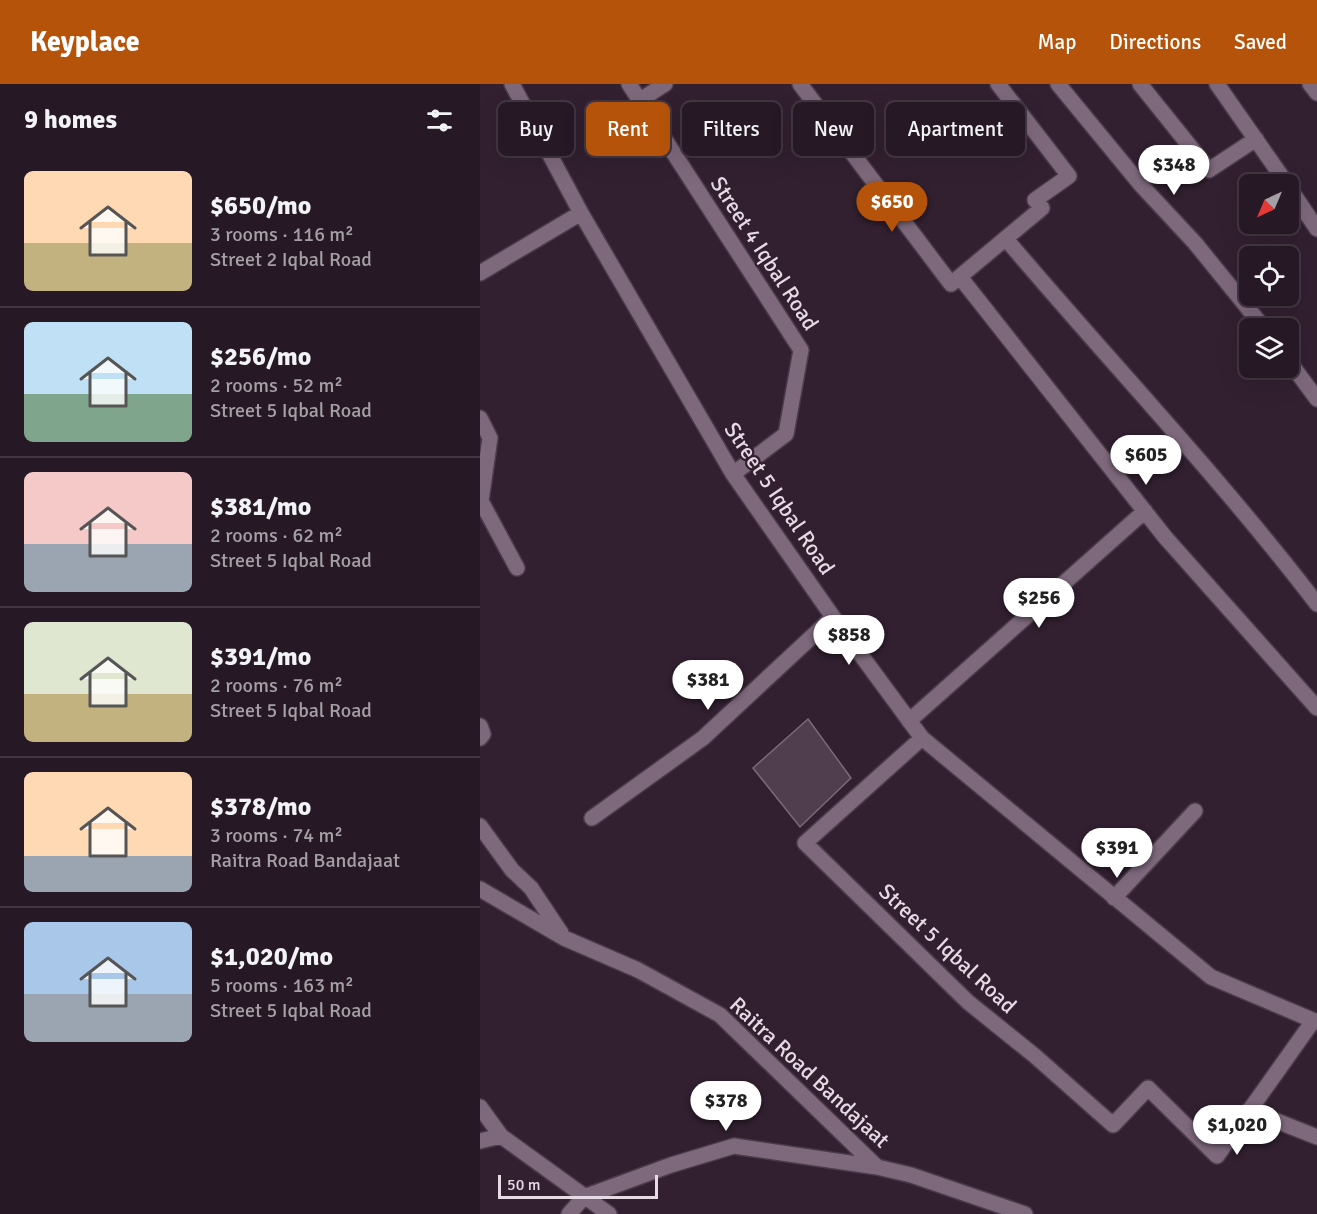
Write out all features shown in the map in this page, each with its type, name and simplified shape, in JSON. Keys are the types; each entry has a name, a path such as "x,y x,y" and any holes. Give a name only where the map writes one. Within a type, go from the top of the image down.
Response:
{"street":[{"name":"Street 5 Iqbal Road","path":"512,84 581,213 733,474 833,617 922,738 805,843 968,1002 1035,1056 1113,1125 1148,1088 1217,1156 1249,1110"},
{"name":"Street 4 Iqbal Road","path":"629,84 801,350 786,434 733,474"},
{"path":"639,101 665,84"},
{"path":"800,84 951,284 1042,208 1035,200 1069,176 998,84"},
{"path":"1058,84 1134,176 1195,243 1256,318"},
{"path":"1140,84 1209,170 1256,139"},
{"path":"1217,84 1280,174"},
{"path":"1310,84 1317,93"},
{"path":"1299,202 1317,229"},
{"path":"480,273 581,213"},
{"path":"1006,238 1067,311 1186,442 1317,603"},
{"path":"960,277 1165,537 1317,708"},
{"path":"1299,375 1317,399"},
{"path":"480,418 490,438 481,501 517,568"},
{"path":"909,721 1145,511"},
{"path":"592,818 703,738 833,617"},
{"path":"480,726 483,734 480,738"},
{"path":"922,738 1211,977 1315,1021 1249,1110 1317,1137"},
{"path":"1114,898 1195,811"},
{"path":"480,826 512,870 531,888 564,938"},
{"name":"Raitra Road Bandajaat","path":"480,890 564,938 638,970 720,1015 877,1167 911,1175 1025,1214"},
{"path":"480,1107 501,1136 609,1214"},
{"path":"480,1141 501,1136"},
{"path":"569,1214 584,1197 671,1165 734,1146 877,1167"}],"building":[{"path":"808,719 851,778 800,827 753,768"}]}
